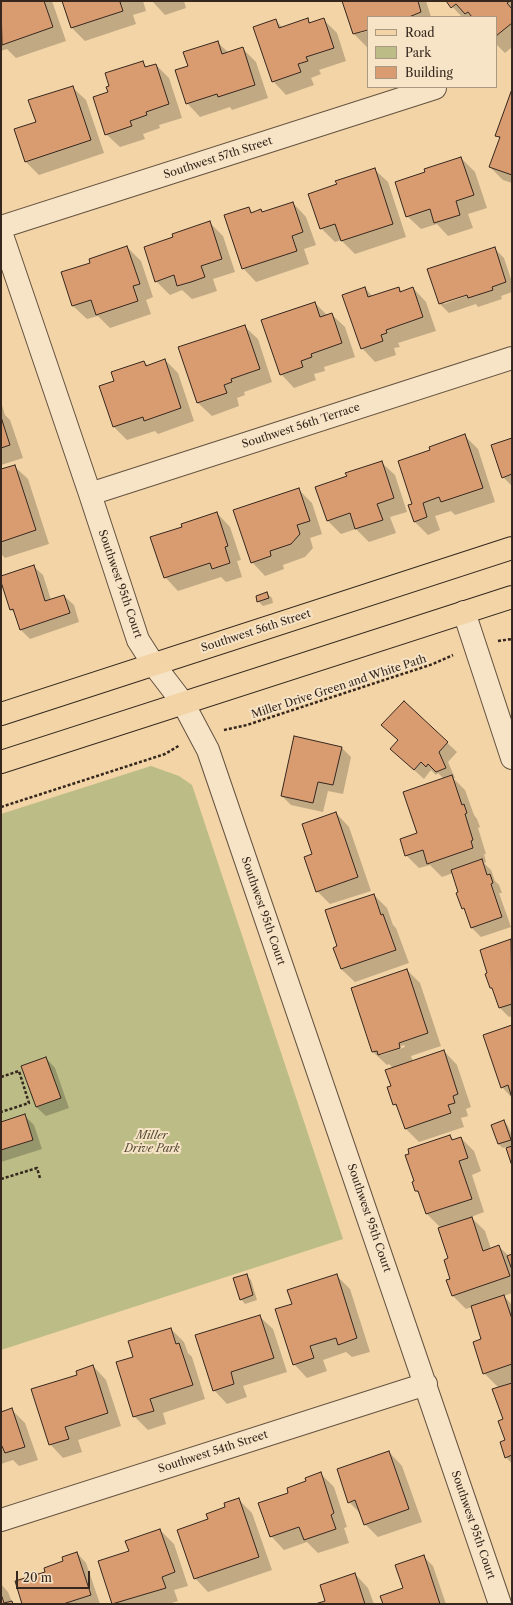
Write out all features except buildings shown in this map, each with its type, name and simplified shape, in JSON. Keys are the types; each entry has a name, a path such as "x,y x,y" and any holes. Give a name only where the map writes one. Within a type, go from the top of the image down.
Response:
{"main road":[{"name":"Southwest 56th Street","path":"1,714 512,548"},
{"path":"1,762 512,596"}],"street":[{"name":"Southwest 57th Street","path":"1,227 435,88"},
{"name":"Southwest 95th Court","path":"1,232 138,640 154,665 183,703 208,750 500,1604"},
{"name":"Southwest 56th Terrace","path":"90,494 512,358"},
{"path":"464,612 512,758"},
{"name":"Southwest 54th Street","path":"1,1520 426,1384"}],"path":[{"path":"501,641 512,639"},
{"name":"Miller Drive Green and White Path","path":"232,728 248,725 433,664 449,657"},
{"path":"1,806 164,754 179,745"},
{"path":"1,1077 19,1071 29,1103 1,1112"},
{"path":"1,1179 37,1168 40,1178"}],"green space":[{"name":"Miller Drive Park","path":"151,766 179,776 192,785 343,1239 1,1350 1,814"}]}
